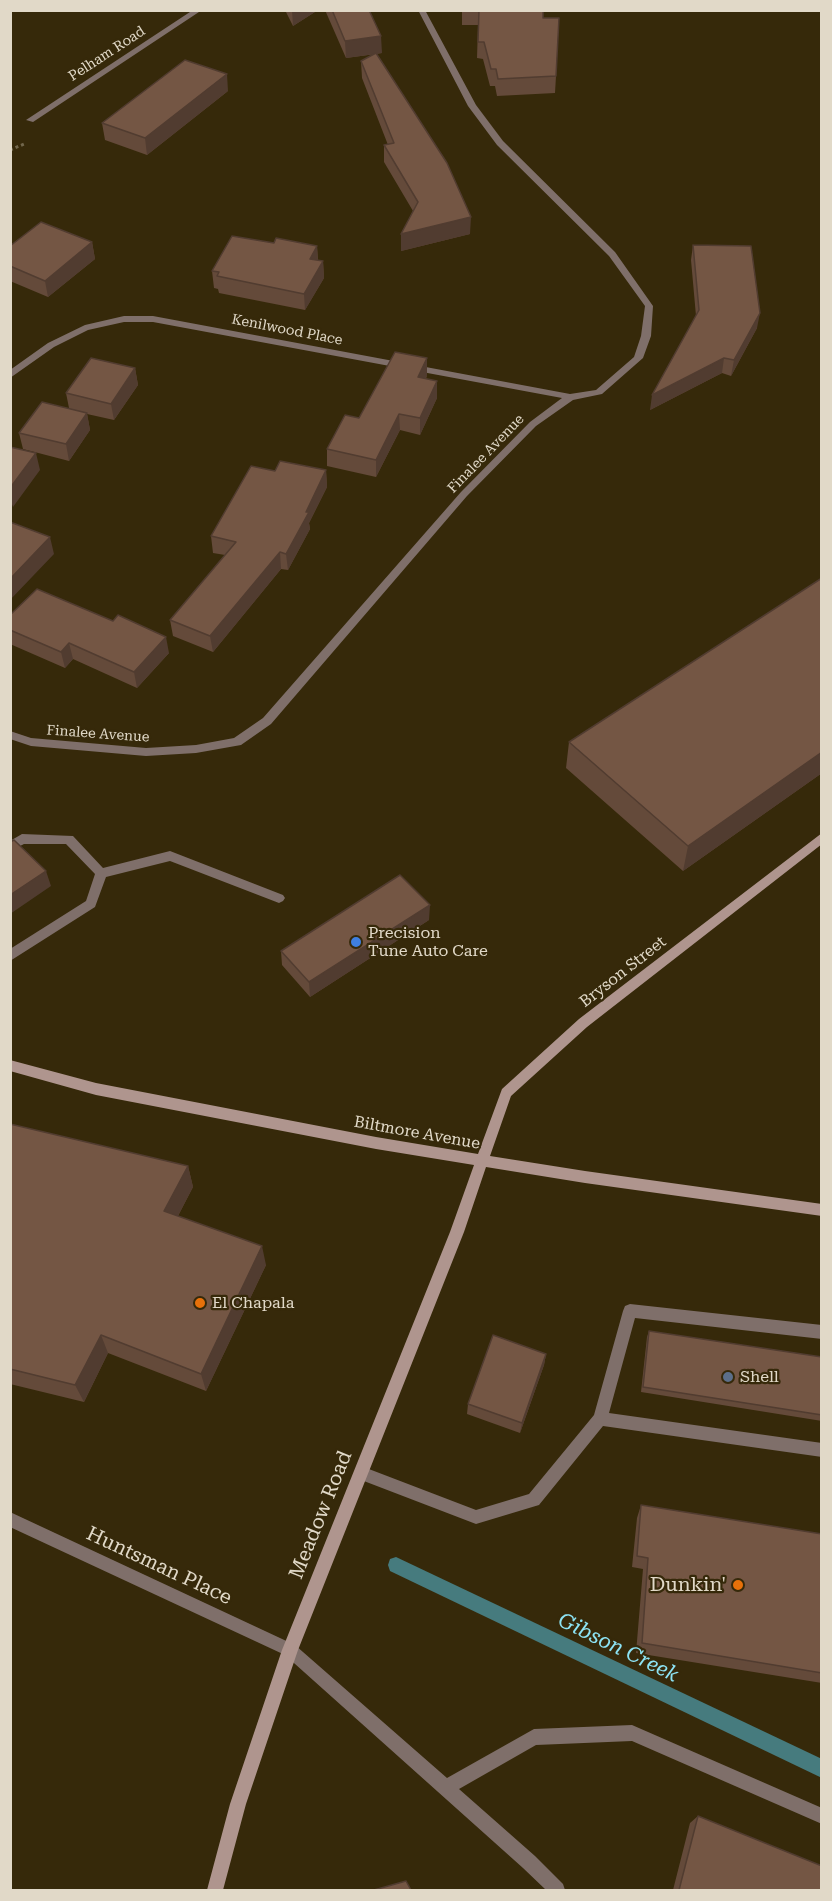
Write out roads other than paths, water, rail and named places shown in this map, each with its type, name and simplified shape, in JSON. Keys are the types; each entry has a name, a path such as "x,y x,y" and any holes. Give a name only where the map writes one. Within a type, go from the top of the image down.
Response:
{"main road":[{"name":"Bryson Street","path":"482,1161 506,1093 583,1023 822,837"},
{"name":"Biltmore Avenue","path":"10,1065 108,1091 482,1161 822,1210"},
{"name":"Meadow Road","path":"215,1890 238,1804 290,1650 457,1232 482,1161"}],"street":[{"name":"Pelham Road","path":"30,120 199,10"},
{"name":"Finalee Avenue","path":"10,735 31,742 146,752 196,749 237,742 267,721 464,494 533,424 570,398 599,392 638,358 646,336 649,306 612,254 500,143 472,106 421,10"},
{"name":"Kenilwood Place","path":"10,375 51,345 85,328 124,319 153,319 570,398"},
{"path":"10,847 22,838 69,839 101,873"},
{"path":"101,873 170,856 279,898"},
{"path":"10,956 91,904 101,873"},
{"path":"361,1473 476,1517 534,1500 600,1419 630,1311 822,1332"},
{"path":"600,1419 822,1450"},
{"name":"Huntsman Place","path":"10,1519 290,1650 529,1862 557,1890"},
{"path":"445,1788 534,1737 632,1733 822,1815"}],"waterway":[{"name":"Gibson Creek","path":"396,1565 822,1769"}],"place":[{"name":"Precision Tune Auto Care","path":"356,942"},
{"name":"El Chapala","path":"200,1303"},
{"name":"Shell","path":"728,1377"},
{"name":"Dunkin'","path":"738,1585"}]}
